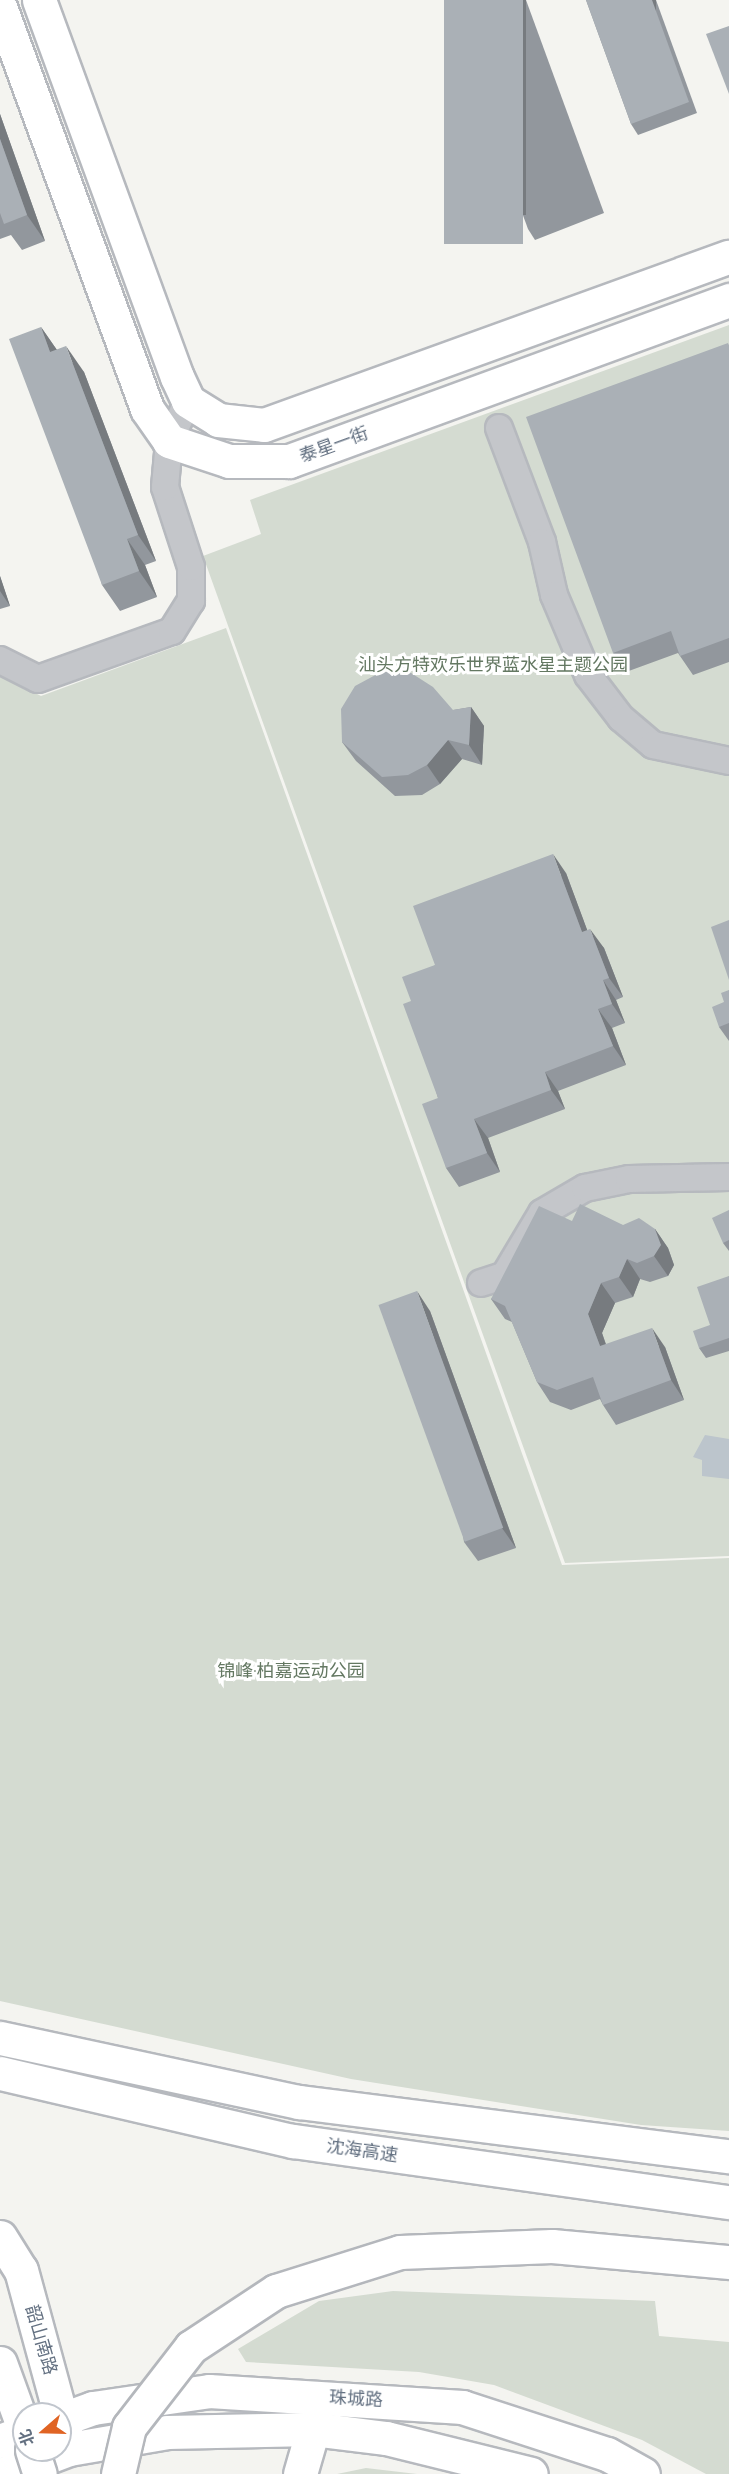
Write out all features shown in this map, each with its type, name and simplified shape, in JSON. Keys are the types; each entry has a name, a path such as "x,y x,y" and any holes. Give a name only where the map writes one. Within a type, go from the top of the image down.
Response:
{"main road":[{"path":"39,0 188,400 218,420 264,425 729,256"},
{"path":"0,7 147,409 169,441"},
{"name":"泰星一街","path":"169,441 230,461 289,461 729,300"},
{"path":"0,2038 299,2102 729,2156"},
{"name":"沈海高速","path":"0,2073 293,2141 729,2202"},
{"name":"韶山南路","path":"0,2237 21,2270 57,2402"},
{"path":"118,2474 129,2427 191,2347 276,2291 400,2252 552,2246 729,2262"},
{"path":"0,2363 14,2402"},
{"name":"珠城路","path":"72,2423 93,2408 209,2391 462,2407 607,2454 643,2474"},
{"name":"珠城路","path":"72,2429 167,2432 313,2429 386,2438 531,2474"},
{"path":"300,2474 313,2429"},
{"name":"珠城路","path":"3,2474 19,2462"}],"street":[{"path":"0,660 38,679 172,631 191,602 191,567 165,487 169,441 188,400"},
{"path":"499,428 542,542 554,595 588,675 621,718 653,745 729,761"},
{"path":"481,1283 505,1275 542,1213 585,1188 629,1179 729,1177"}],"green space":[{"name":"汕头方特欢乐世界蓝水星主题公园","path":"729,325 729,1556 565,1563 203,556 261,534 250,500"},
{"name":"锦峰·柏嘉运动公园","path":"226,628 562,1565 729,1558 729,2131 641,2125 351,2079 0,2001 0,675 41,696"},
{"path":"393,2291 655,2301 659,2336 729,2342 729,2474 706,2474 642,2440 494,2385 419,2372 246,2362 238,2349 319,2301"},
{"path":"366,2468 417,2474 337,2474"}],"shaded area":[{"path":"705,1435 729,1439 729,1479 702,1476 702,1460 693,1457"}],"building":[{"path":"444,0 523,0 523,244 444,244"},
{"path":"586,0 652,0 689,102 631,124"},
{"path":"729,26 729,94 706,34"},
{"path":"0,139 27,215 4,224 0,213"},
{"path":"41,327 50,352 66,346 138,535 127,539 139,571 102,585 9,339"},
{"path":"728,343 729,638 680,656 671,631 613,653 526,417"},
{"path":"408,671 433,687 453,710 471,707 469,745 448,740 427,765 408,775 382,777 342,742 341,709 355,686 381,672"},
{"path":"553,854 582,932 590,929 609,978 603,980 612,1004 598,1009 613,1046 545,1072 551,1090 474,1119 487,1153 446,1168 422,1104 438,1098 403,1004 411,1001 402,977 435,965 413,906"},
{"path":"729,920 729,980 711,927"},
{"path":"729,990 729,1023 719,1027 712,1007 724,1002 721,993"},
{"path":"580,1204 623,1225 639,1218 655,1229 661,1245 654,1256 637,1263 627,1259 619,1277 601,1283 588,1314 600,1346 652,1328 671,1380 603,1405 593,1377 557,1390 537,1382 505,1306 491,1299 539,1206 572,1221"},
{"path":"729,1210 729,1240 723,1243 712,1218"},
{"path":"729,1276 729,1338 699,1348 693,1331 710,1325 697,1287"},
{"path":"417,1291 503,1528 465,1542 378,1305"}]}
